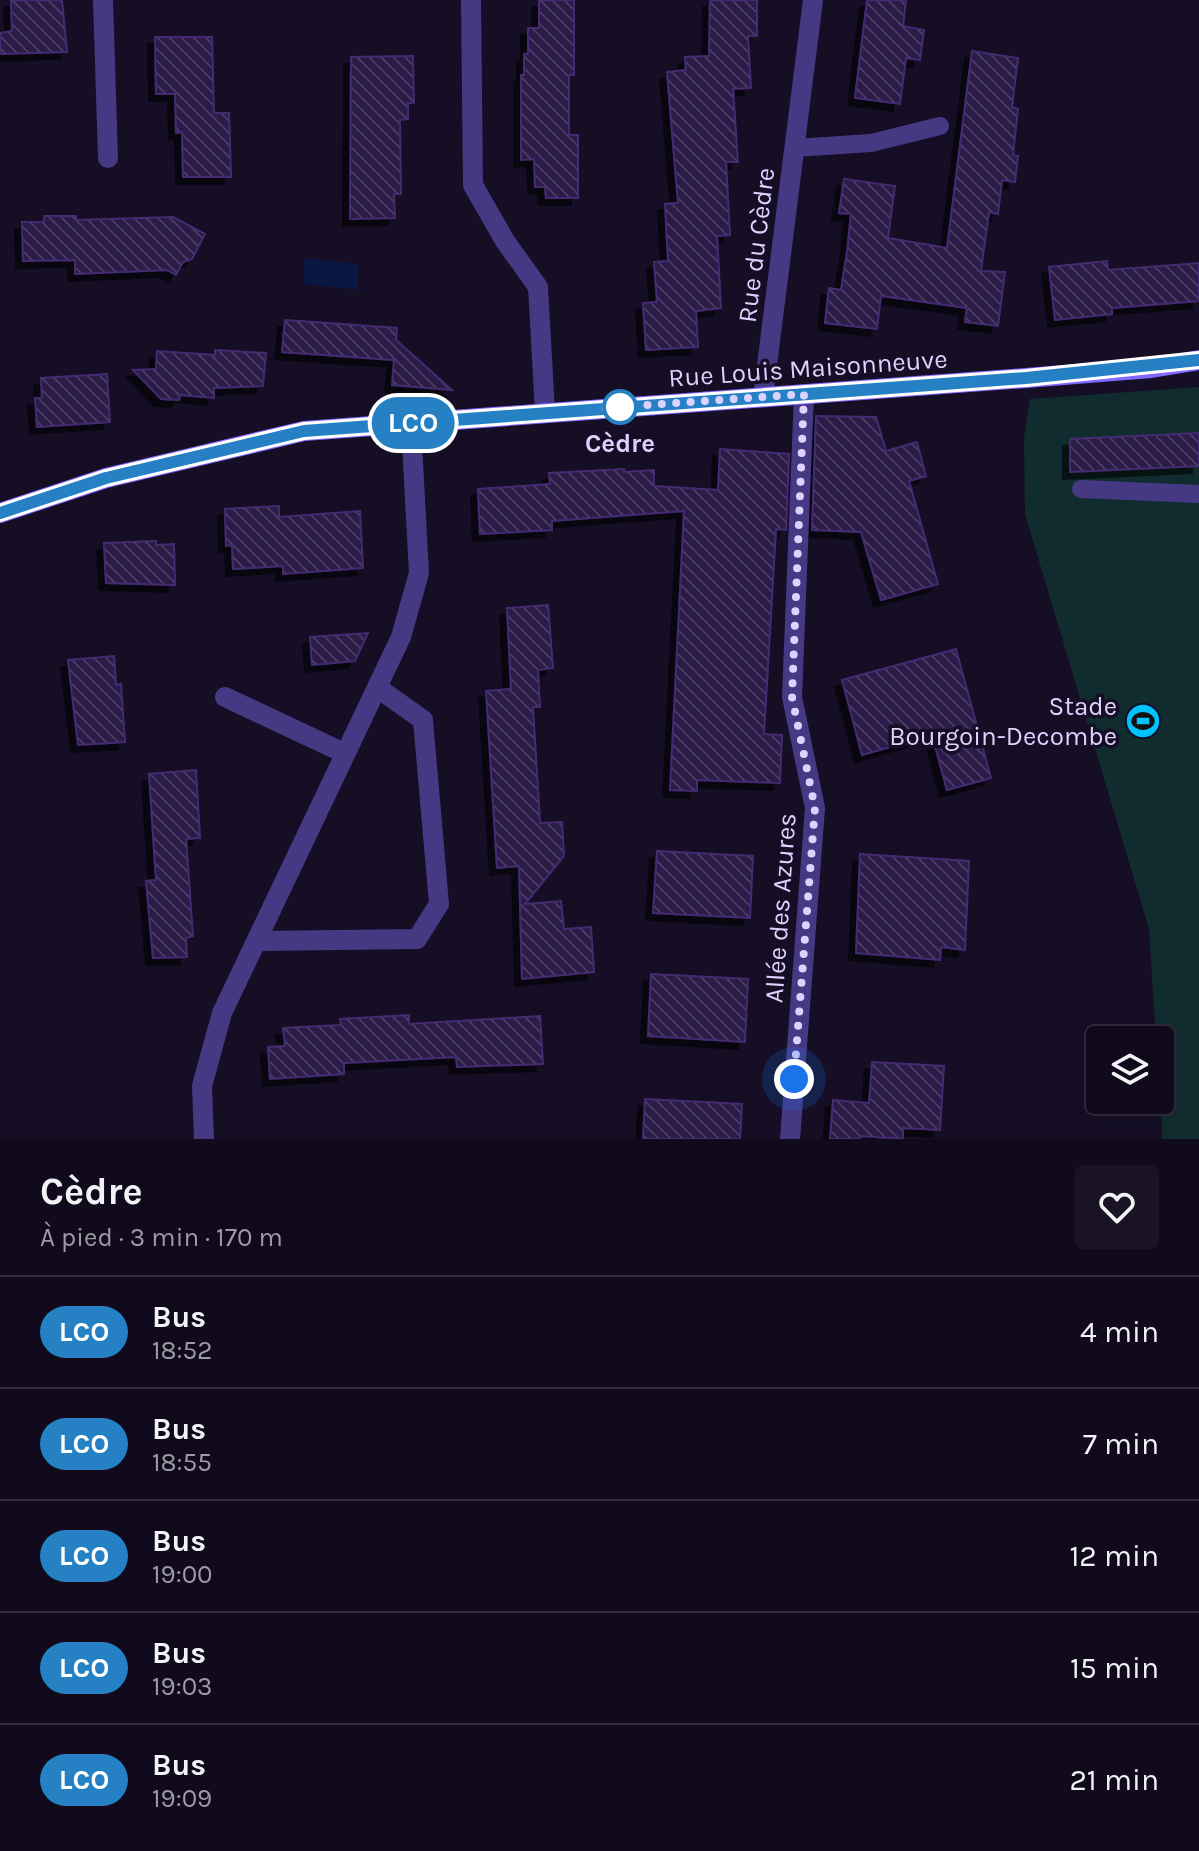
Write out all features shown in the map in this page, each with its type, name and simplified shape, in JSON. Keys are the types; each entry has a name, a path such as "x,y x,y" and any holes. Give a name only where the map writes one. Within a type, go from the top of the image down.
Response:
{"street":[{"path":"103,0 108,158"},
{"path":"471,0 473,185 505,241 538,287 545,412"},
{"name":"Rue du Cèdre","path":"763,397 813,0"},
{"name":"Rue Louis Maisonneuve","path":"0,513 106,478 204,452 304,431 1120,370 1199,360"},
{"name":"Allée des Azures","path":"790,1139 815,808 792,697 804,394"},
{"path":"204,1139 202,1086 222,1013 259,941 344,753 401,637 419,573 412,444 407,423"},
{"path":"259,941 417,939 439,904 423,720 378,688"},
{"path":"225,697 344,753"}],"lane":[{"name":"Rue du Cèdre","path":"794,148 871,143 940,126"},
{"path":"1081,489 1199,494"}],"green space":[{"name":"Stade Bourgoin-Decombe","path":"1199,387 1199,1139 1162,1139 1161,1114 1174,1114 1174,1026 1155,1026 1149,929 1025,514 1024,438 1030,399"}],"water":[{"path":"305,258 359,264 357,290 303,284"}],"building":[{"path":"11,0 62,0 67,52 0,54 0,33 12,31"},
{"path":"539,0 574,0 574,75 569,75 569,135 578,135 578,198 546,198 545,187 535,187 534,159 521,160 521,75 524,75 524,54 528,54 528,28 539,28"},
{"path":"710,0 757,0 757,36 748,36 751,88 733,89 738,162 726,162 730,235 717,236 721,308 696,311 698,347 646,350 643,303 657,302 654,262 668,261 665,204 678,203 667,72 686,70 685,57 709,56"},
{"path":"867,0 906,0 903,26 924,30 920,60 906,58 900,104 855,98"},
{"path":"155,37 212,37 214,113 229,113 231,177 183,177 182,132 176,133 175,94 156,94"},
{"path":"972,51 1018,58 1012,107 1018,109 1013,155 1018,156 1015,182 1002,180 998,214 989,212 981,271 1005,272 998,326 965,322 967,308 881,296 877,329 825,323 829,288 841,290 847,252 851,214 839,213 844,179 895,186 888,238 947,248"},
{"path":"413,56 414,103 408,103 408,119 400,120 401,194 394,194 395,218 350,219 351,57"},
{"path":"44,216 76,216 76,220 173,217 205,234 192,259 183,262 176,275 167,270 75,274 75,260 23,261 22,222 44,222"},
{"path":"1107,261 1108,270 1199,263 1199,301 1112,308 1112,314 1055,320 1049,267"},
{"path":"285,320 397,328 396,340 452,390 392,385 394,360 282,352"},
{"path":"215,350 266,353 263,386 214,388 214,398 180,395 179,400 161,399 133,370 156,369 157,351 215,355"},
{"path":"107,374 110,422 37,427 35,398 42,398 41,378"},
{"path":"816,416 876,417 886,451 917,442 926,476 909,481 938,584 881,600 861,532 812,530"},
{"path":"1199,433 1199,466 1070,472 1070,439"},
{"path":"720,449 789,454 786,530 776,529 764,734 782,735 780,783 697,780 697,791 670,790 684,511 552,521 552,530 480,534 478,489 550,484 549,473 624,469 624,472 654,470 654,486 718,490"},
{"path":"279,506 279,517 360,511 363,568 283,574 283,566 233,569 232,545 226,546 225,509"},
{"path":"156,541 156,545 174,544 175,585 106,583 104,543"},
{"path":"548,605 553,668 538,670 540,707 533,707 540,823 562,822 564,856 525,904 561,901 564,929 591,927 594,972 522,979 519,866 497,868 486,691 511,689 507,608"},
{"path":"368,633 355,661 312,665 310,637"},
{"path":"956,649 991,778 947,790 932,735 862,755 842,680"},
{"path":"114,656 116,685 121,684 125,742 78,745 68,660"},
{"path":"196,770 200,838 186,839 193,936 186,938 187,957 153,958 146,881 156,880 149,774"},
{"path":"657,851 753,856 750,918 653,913"},
{"path":"860,854 969,861 965,950 941,947 940,960 856,953"},
{"path":"651,974 748,979 745,1042 648,1036"},
{"path":"409,1015 409,1024 540,1016 543,1064 457,1067 456,1057 344,1063 344,1074 270,1079 268,1047 285,1046 283,1028 341,1025 340,1019"},
{"path":"872,1062 944,1066 940,1130 903,1128 903,1139 860,1136 860,1139 830,1139 833,1100 869,1103"},
{"path":"645,1099 742,1104 740,1139 643,1139"}],"bus line":[{"name":"LCO","path":"0,513 106,478 204,452 304,431 1026,378 1151,368 1199,360"}],"place":[{"name":"Cèdre","path":"620,407"},
{"name":"Stade Bourgoin-Decombe","path":"1143,721"}],"route":[{"path":"620,407 605,408 804,394 792,697 815,808 794,1079"}]}
